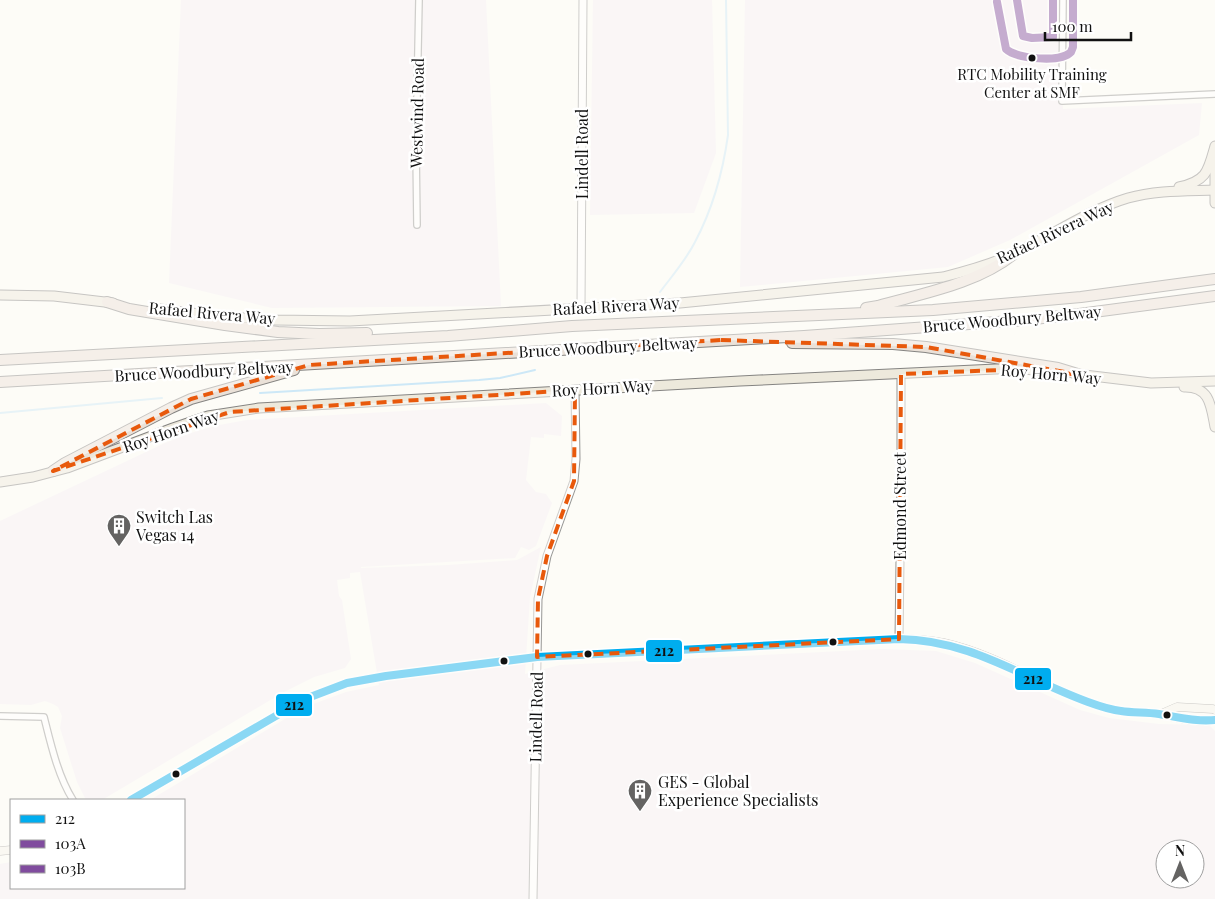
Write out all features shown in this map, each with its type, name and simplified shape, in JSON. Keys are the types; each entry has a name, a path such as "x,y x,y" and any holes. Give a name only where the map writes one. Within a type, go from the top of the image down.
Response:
{"highway":[{"path":"818,316 844,310 878,306 962,282 995,268 1014,254"},
{"name":"Bruce Woodbury Beltway","path":"0,360 448,336 572,326 933,310 1081,297 1215,279"},
{"name":"Bruce Woodbury Beltway","path":"0,382 310,365 1026,320 1215,296"},
{"path":"107,302 129,309 278,332 319,334 423,332 448,336"},
{"path":"721,340 892,344 926,347 1058,368 1081,375"},
{"path":"53,471 171,408 210,393 310,365"}],"main road":[{"path":"1162,192 1194,184 1202,179 1208,169 1215,146"},
{"path":"1215,166 1215,203"},
{"name":"Rafael Rivera Way","path":"0,295 54,296 208,316 350,321 720,299 943,277 1014,254 1102,207 1129,198 1162,192 1215,190"},
{"name":"Roy Horn Way","path":"0,482 33,477 67,468 189,422 230,412 259,408 576,390 1025,369 1151,383 1215,382"},
{"path":"1151,383 1160,386 1194,387 1202,392 1208,399 1215,427"},
{"path":"134,799 305,698 346,683 384,676 537,657 899,639 920,640 944,643 980,654 1084,700 1111,709 1135,714 1162,714 1176,719 1215,720"},
{"path":"1162,714 1177,707 1215,710"}],"street":[{"name":"Westwind Road","path":"418,225 416,149 419,0"},
{"name":"Lindell Road","path":"581,308 583,0"},
{"path":"1063,0 1062,101 1215,94"},
{"name":"Edmond Street","path":"899,639 900,374"},
{"name":"Lindell Road","path":"533,899 538,600 548,556 574,481 576,390"},
{"path":"0,716 44,717 51,745 68,793 72,799"}],"highlighted area":[{"path":"721,340 926,347 1081,375 1025,369 901,374 899,639 537,657 538,599 547,556 574,481 575,390 230,412 53,471 191,399 309,365"}],"shaded area":[{"path":"181,0 486,0 501,306 272,308 169,283"},
{"path":"593,0 712,0 716,153 694,213 590,215"},
{"path":"745,0 1057,0 1063,109 1202,103 1199,135 1010,240 948,267 740,287"},
{"path":"546,403 562,416 561,436 544,434 544,438 531,437 526,480 536,492 546,494 552,503 536,546 529,550 521,547 515,558 361,568 517,560 541,547 530,597 525,674 560,665 883,649 936,651 975,663 1080,710 1109,718 1159,724 1209,725 1215,731 1215,899 0,899 0,864 10,862 10,889 185,889 185,799 152,799 305,707 346,692 379,685 360,572 350,573 350,578 337,580 351,659 345,668 314,677 284,692 104,799 86,799 77,782 60,728 62,716 58,707 45,701 31,705 0,704 0,521 165,443 194,432 247,420"}],"waterway":[{"path":"660,292 679,268 701,230 712,204 723,162 728,135 726,0"},
{"path":"260,393 479,380 500,378 535,370"},
{"path":"0,413 162,398"}],"transit line":[{"name":"103B","path":"1017,0 1023,36 1032,38 1053,37 1053,0"},
{"name":"103A","path":"997,2 1006,49 1019,55 1049,59 1058,58 1071,52 1073,47 1073,0"},
{"name":"212","path":"133,799 305,699 347,683 386,676 537,657 899,639 925,641 973,653 1088,702 1109,709 1194,720 1215,720"}],"place":[{"name":"RTC Mobility Training Center at SMF","path":"1032,58"},
{"name":"Switch Las Vegas 14","path":"119,547"},
{"name":"GES - Global Experience Specialists","path":"640,812"}]}
